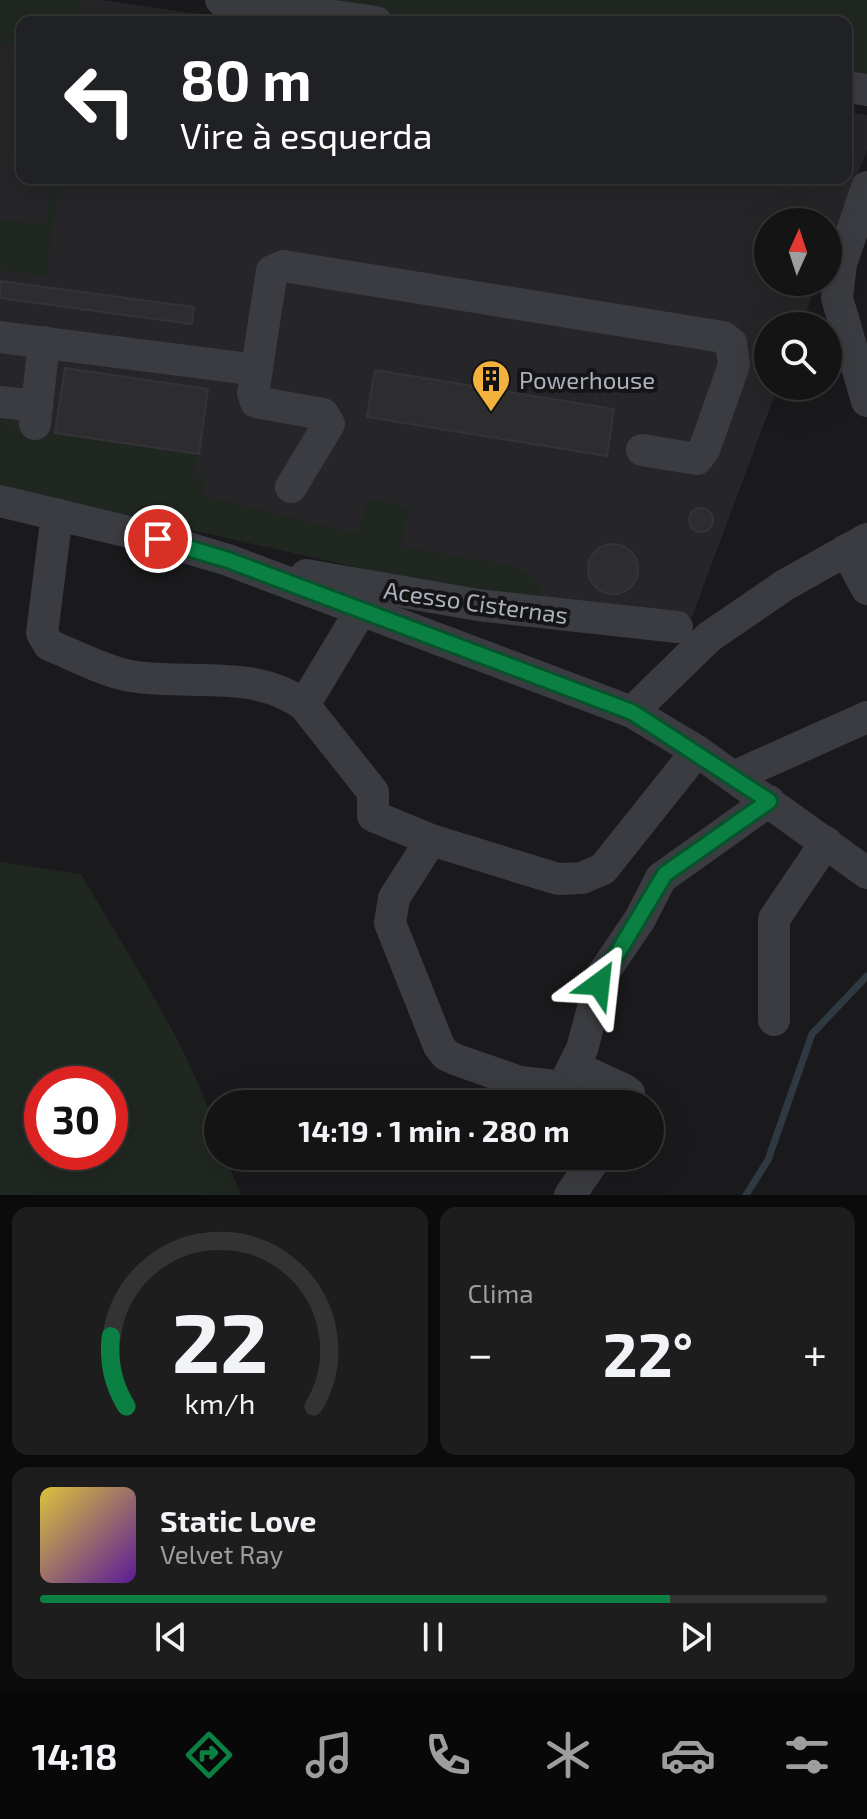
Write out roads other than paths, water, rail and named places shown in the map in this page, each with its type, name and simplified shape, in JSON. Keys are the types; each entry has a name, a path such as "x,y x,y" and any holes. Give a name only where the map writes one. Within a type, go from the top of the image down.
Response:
{"street":[{"path":"221,0 334,16"},
{"path":"867,187 841,264 837,298 867,401"},
{"path":"291,487 329,424 323,414 256,402 253,393 272,271 283,266 723,337 731,343 734,365 704,450 697,459 642,450"},
{"path":"0,337 257,370"},
{"path":"0,402 36,415 44,342"},
{"path":"0,501 228,560 632,712 697,751 867,873"},
{"path":"57,514 42,607 42,633 49,645 128,676 251,683 284,691 304,705 373,792 373,816 431,840 558,879 582,878 603,869 697,751"},
{"path":"632,712 709,637 785,585 857,544 867,589"},
{"name":"Acesso Cisternas","path":"228,560 478,605 677,627"},
{"path":"304,705 360,612"},
{"path":"733,777 867,717"},
{"path":"431,840 394,898 390,923 439,1046 446,1055 457,1060 520,1082 557,1089 568,1083 575,1067 602,975 640,919 661,878 769,801"},
{"path":"774,1020 774,919 826,842"},
{"path":"575,1067 624,1090"},
{"path":"570,1195 587,1170"}],"waterway":[{"path":"746,1195 768,1160 812,1034 867,976"}],"place":[{"name":"Powerhouse","path":"491,413"}]}
